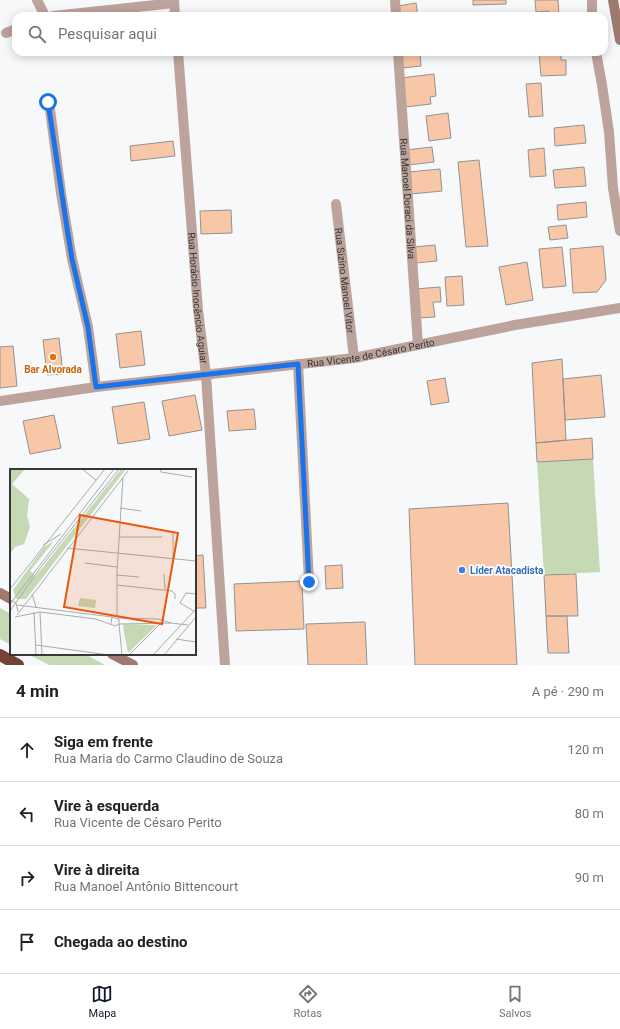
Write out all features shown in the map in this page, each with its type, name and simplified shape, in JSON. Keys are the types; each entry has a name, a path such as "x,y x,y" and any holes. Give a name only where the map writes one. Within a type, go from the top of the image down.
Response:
{"highway":[{"path":"0,655 18,665"}],"main road":[{"path":"616,6 620,40"},
{"path":"0,594 10,599"},
{"path":"114,655 133,665"}],"street":[{"path":"38,0 43,12"},
{"path":"395,0 396,12"},
{"path":"592,0 592,12"},
{"path":"85,12 174,1 175,12"},
{"path":"6,32 12,30"},
{"name":"Rua Horácio Inocêncio Aguiar","path":"178,56 198,310 206,375 225,665"},
{"name":"Rua Manoel Doraci da Silva","path":"398,56 418,345"},
{"path":"597,56 602,85 613,188 620,231"},
{"path":"48,102 72,259 88,327 96,387"},
{"name":"Rua Sizino Manoel Vítor","path":"336,204 354,358"},
{"name":"Rua Vicente de Césaro Perito","path":"0,401 96,387 354,358 515,325 620,308"},
{"path":"298,364 309,582"}],"green space":[{"path":"593,459 600,572 544,575 537,462"},
{"path":"0,608 10,613 10,644 0,639"},
{"path":"30,655 87,655 105,665 49,665"}],"building":[{"path":"473,0 506,0 506,4 473,5"},
{"path":"535,0 558,0 559,12 536,12"},
{"path":"416,3 417,12 399,12 398,6"},
{"path":"400,56 420,56 421,66 402,68"},
{"path":"539,56 561,56 561,60 566,60 566,75 541,76"},
{"path":"434,74 436,96 430,97 431,104 405,107 401,78"},
{"path":"541,83 543,116 529,117 526,84"},
{"path":"448,113 451,138 429,141 426,116"},
{"path":"584,125 586,143 555,146 554,128"},
{"path":"173,141 175,156 131,161 130,146"},
{"path":"432,147 434,162 408,165 406,150"},
{"path":"544,148 546,176 530,177 528,150"},
{"path":"479,160 488,246 466,247 458,162"},
{"path":"584,167 586,186 555,188 553,170"},
{"path":"440,169 442,191 411,194 408,172"},
{"path":"586,202 587,217 558,220 557,205"},
{"path":"231,210 232,233 201,234 200,211"},
{"path":"566,225 568,238 550,240 548,227"},
{"path":"435,245 437,261 416,263 414,247"},
{"path":"603,246 606,280 597,292 573,293 570,249"},
{"path":"562,247 566,286 543,288 539,249"},
{"path":"527,262 533,300 506,305 499,267"},
{"path":"462,276 464,305 447,306 445,277"},
{"path":"440,287 441,302 433,302 435,317 417,318 415,289"},
{"path":"141,331 145,365 120,368 116,334"},
{"name":"Bar Alvorada","path":"59,338 63,374 47,375 43,340"},
{"path":"13,346 17,386 0,388 0,347"},
{"path":"562,359 566,440 536,443 532,363"},
{"path":"601,375 605,417 565,420 563,379"},
{"path":"445,378 449,402 431,405 427,381"},
{"path":"195,395 202,430 169,436 162,401"},
{"path":"144,402 150,439 118,444 112,407"},
{"path":"254,409 256,429 229,431 227,411"},
{"path":"54,415 61,448 30,454 23,421"},
{"path":"592,438 593,459 537,462 536,443"},
{"name":"Líder Atacadista","path":"508,503 517,665 415,665 409,509"},
{"path":"203,555 206,608 196,608 196,556"},
{"path":"342,565 343,588 326,589 325,566"},
{"path":"576,574 578,616 546,616 544,575"},
{"path":"302,581 304,629 236,631 234,584"},
{"path":"546,616 567,616 569,653 548,653"},
{"path":"365,622 367,665 308,665 306,624"}],"place":[{"name":"Bar Alvorada","path":"53,357"},
{"name":"Líder Atacadista","path":"462,570"}],"route":[{"path":"48,102 72,259 88,327 96,387 298,364 309,582"}]}
